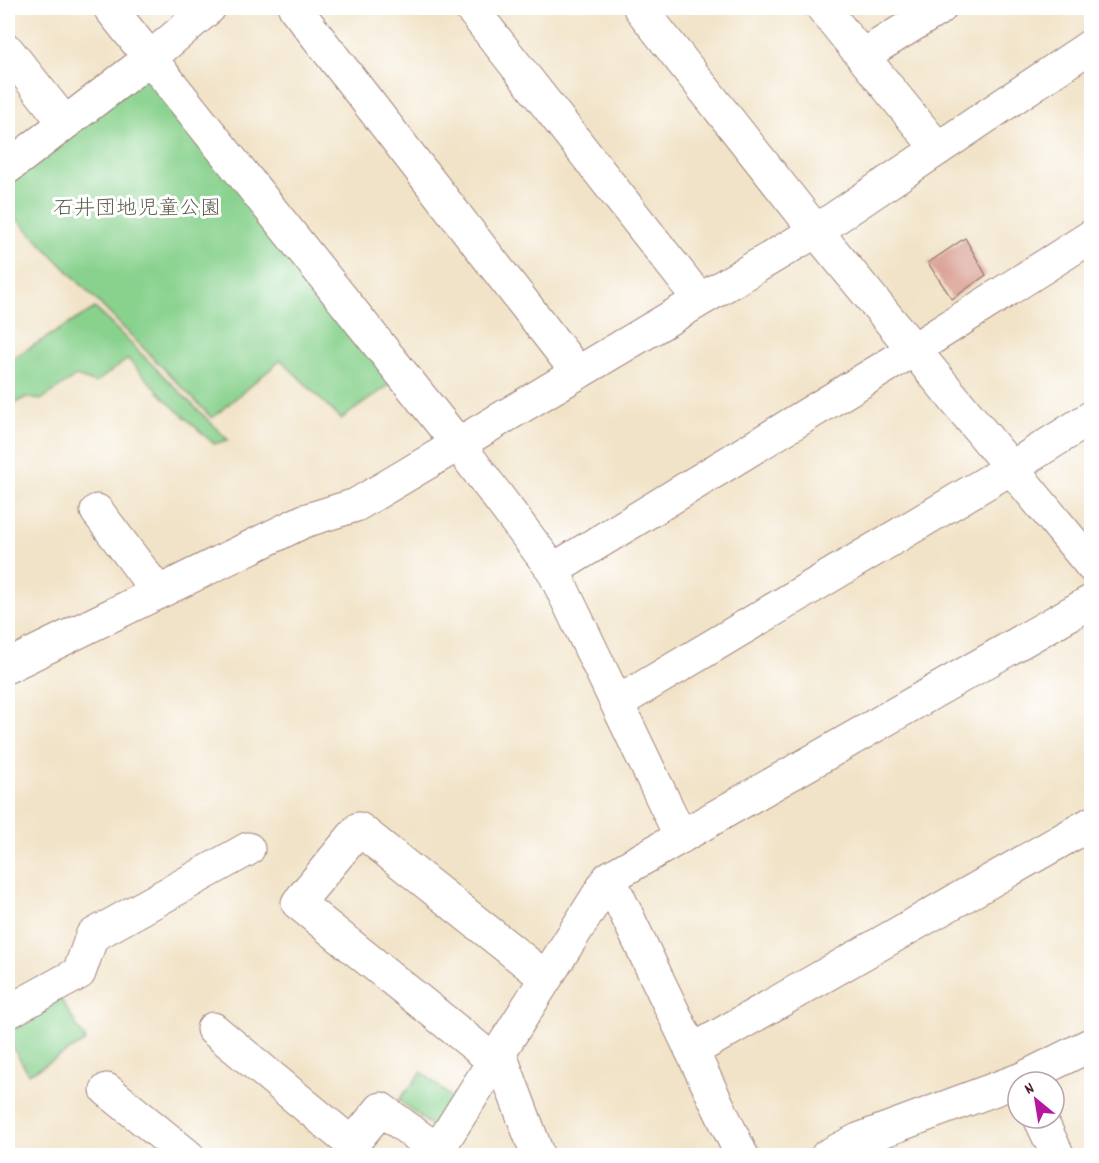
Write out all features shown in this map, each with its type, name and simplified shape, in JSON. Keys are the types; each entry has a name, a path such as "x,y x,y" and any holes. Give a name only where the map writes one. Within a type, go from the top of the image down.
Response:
{"street":[{"path":"110,8 458,444 553,570 681,837"},
{"path":"11,157 65,123 150,58 209,8"},
{"path":"295,8 579,373"},
{"path":"471,8 700,300"},
{"path":"640,8 816,231 1092,567"},
{"path":"823,8 938,148"},
{"path":"862,56 940,8"},
{"path":"8,666 304,521 356,505 816,231 1092,45"},
{"path":"8,51 65,123"},
{"path":"553,570 914,350 1092,236"},
{"path":"617,703 1011,468 1092,417"},
{"path":"97,511 158,592"},
{"path":"213,1029 352,1144 381,1109 435,1153 609,878 1092,601"},
{"path":"692,1051 1092,823"},
{"path":"538,1155 496,1057 298,903 359,829 546,978"},
{"path":"8,1012 80,973 92,936 248,849"},
{"path":"609,878 742,1155"},
{"path":"1043,1070 1092,1044"},
{"path":"827,1155 858,1140 1006,1087"},
{"path":"107,1090 188,1155"},
{"path":"1046,1130 1058,1155"}],"green space":[{"name":"石井団地児童公園","path":"144,78 158,79 396,380 341,419 281,360 212,418 8,210 8,185"},
{"path":"95,308 228,440 214,444 169,403 128,359 95,383 76,376 41,400 26,397 8,408 8,361"},
{"path":"57,993 86,1041 29,1074 8,1040 8,1021"},
{"path":"422,1072 461,1106 448,1125 431,1126 399,1100"}],"building":[{"path":"965,238 986,275 952,299 928,263"}]}
